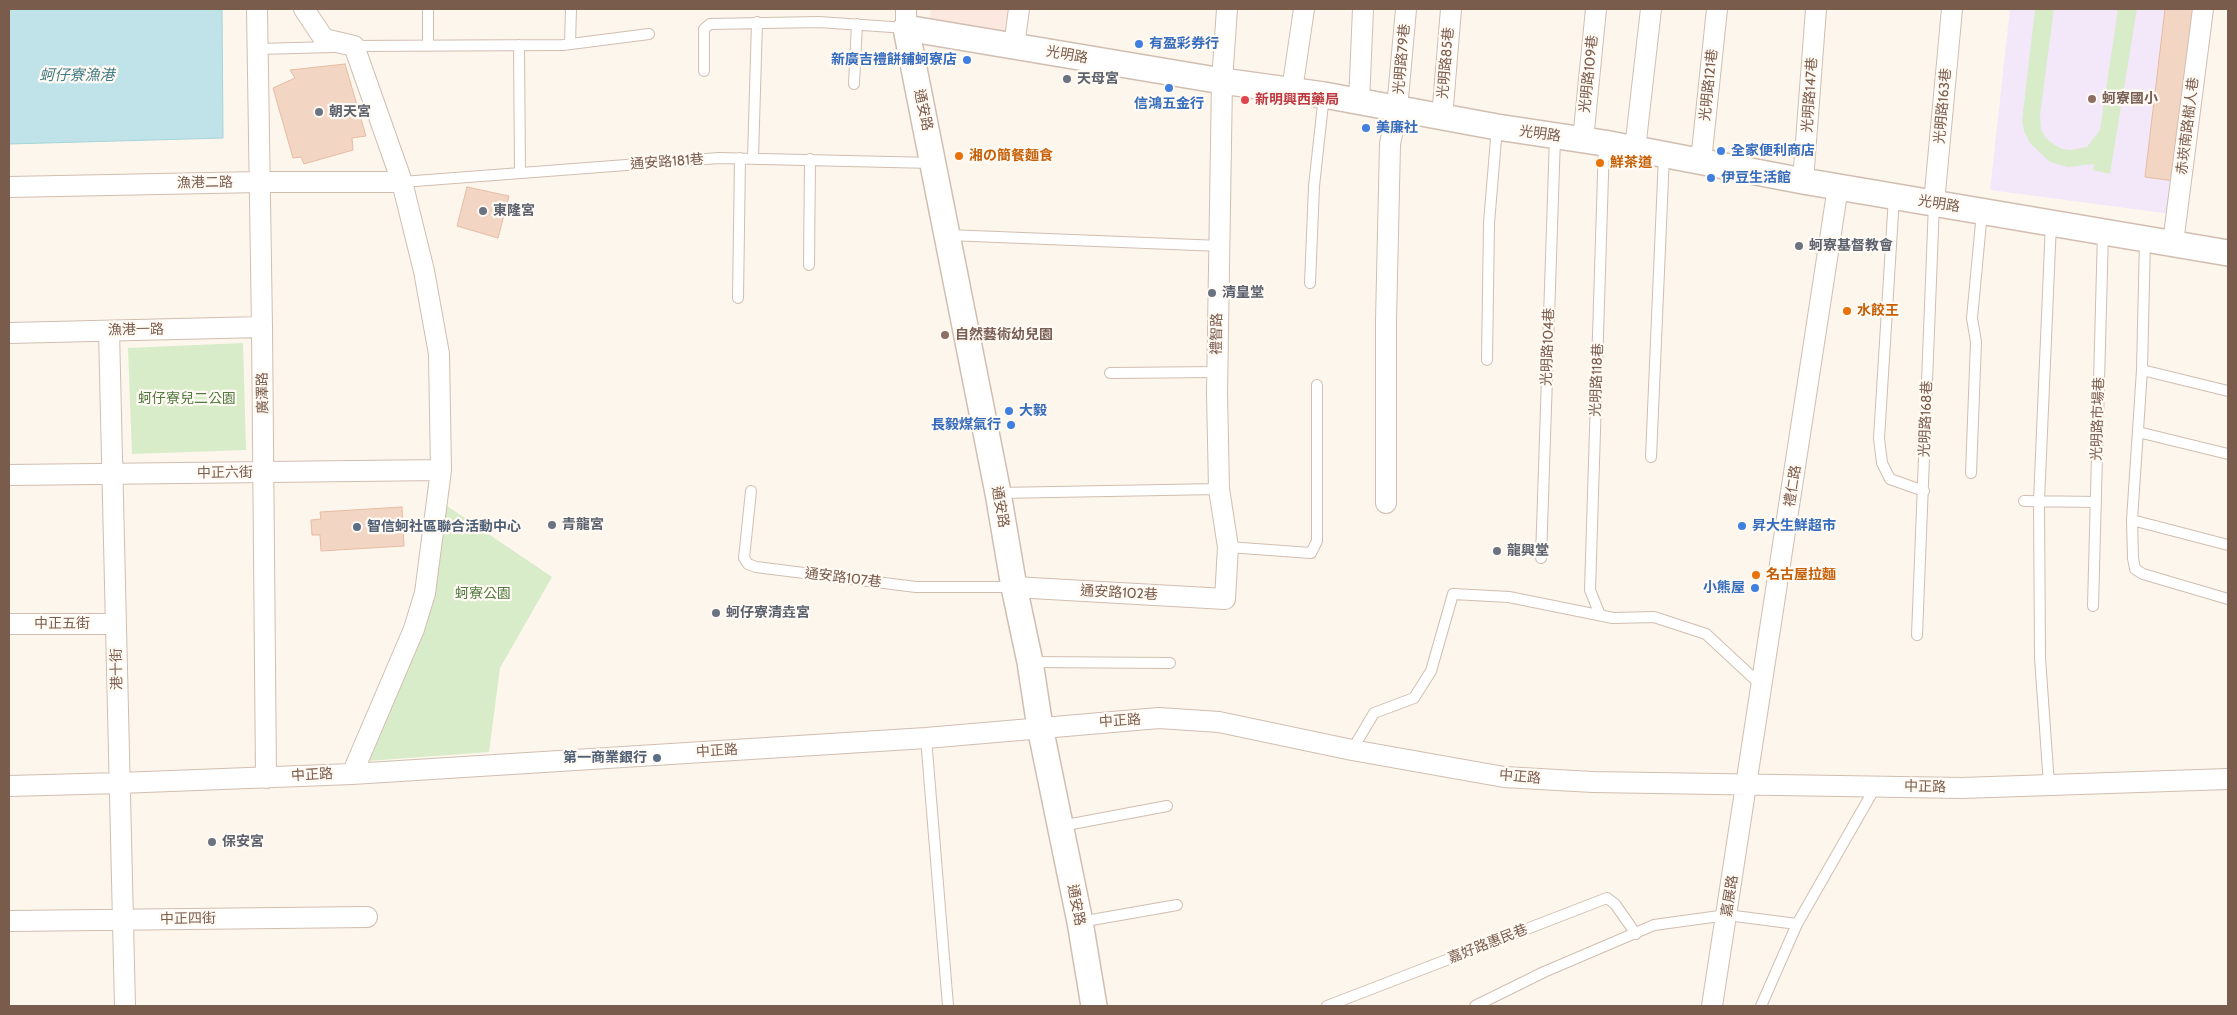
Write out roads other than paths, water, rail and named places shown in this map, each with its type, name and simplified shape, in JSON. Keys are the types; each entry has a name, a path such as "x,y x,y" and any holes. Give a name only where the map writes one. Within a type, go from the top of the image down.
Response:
{"street":[{"name":"廣澤路","path":"256,9 264,472 266,778"},
{"path":"304,9 324,39 354,46 402,182 424,271 439,354 441,470 425,593 414,629 352,774"},
{"path":"1014,46 1019,9"},
{"name":"禮智路","path":"1225,599 1228,547 1220,489 1217,372 1221,246 1222,81 1227,9"},
{"path":"1292,90 1304,9"},
{"path":"1359,102 1363,9"},
{"name":"光明路79巷","path":"1386,503 1390,144 1397,109 1406,9"},
{"name":"光明路85巷","path":"1442,118 1451,9"},
{"name":"光明路109巷","path":"1594,142 1596,9"},
{"path":"1635,149 1651,9"},
{"name":"光明路121巷","path":"1701,161 1717,9"},
{"name":"光明路147巷","path":"1803,181 1816,9"},
{"name":"光明路163巷","path":"1934,203 1952,9"},
{"name":"赤崁南路樹人巷","path":"2173,243 2203,9"},
{"name":"光明路","path":"906,18 1014,46 1222,81 1324,95 1442,118 1635,149 1894,197 2228,253"},
{"name":"通安路","path":"906,18 998,492 1014,587 1030,662 1040,727 1080,922 1094,1006"},
{"name":"漁港二路","path":"9,187 260,182 402,182"},
{"name":"禮仁路","path":"1746,785 1838,187"},
{"name":"漁港一路","path":"9,333 262,327"},
{"name":"港十街","path":"109,331 125,1006"},
{"name":"中正六街","path":"9,476 441,470"},
{"name":"通安路102巷","path":"1014,587 1225,599"},
{"name":"中正五街","path":"9,624 116,624"},
{"name":"中正路","path":"9,786 352,774 926,738 1159,718 1211,722 1352,750 1504,777 1593,782 1962,788 2228,779"},
{"name":"嘉展路","path":"1712,1006 1746,785"},
{"name":"中正四街","path":"9,921 367,917"}],"lane":[{"path":"428,9 428,46"},
{"path":"570,44 571,9"},
{"path":"704,71 704,30 706,26 756,22 857,24 906,18"},
{"path":"753,158 756,22"},
{"path":"854,84 857,24"},
{"path":"258,49 570,44 649,34"},
{"path":"519,45 520,173"},
{"path":"1310,283 1314,186 1324,95"},
{"path":"1488,360 1489,223 1497,127"},
{"name":"光明路104巷","path":"1541,558 1554,136"},
{"name":"光明路118巷","path":"1594,142 1590,590 1600,615"},
{"path":"1651,457 1664,155"},
{"name":"通安路181巷","path":"402,182 719,158 934,163"},
{"path":"738,298 740,158"},
{"path":"809,265 810,159"},
{"path":"1894,197 1879,438 1882,463 1890,480 1924,491"},
{"name":"光明路168巷","path":"1917,635 1934,203"},
{"path":"1971,473 1976,342 1972,318 1982,211"},
{"path":"2049,785 2040,658 2039,501 2051,223"},
{"name":"光明路市場巷","path":"2094,606 2103,232"},
{"path":"948,236 1221,246"},
{"path":"2145,238 2142,370 2132,520 2135,569 2143,574 2228,599"},
{"path":"2142,370 2228,391"},
{"path":"1110,373 1217,372"},
{"path":"1228,547 1311,552 1317,541 1317,385"},
{"path":"2138,432 2228,454"},
{"path":"998,492 1220,489"},
{"name":"通安路107巷","path":"751,491 744,558 748,564 756,567 916,587 1014,587"},
{"path":"2024,501 2096,502"},
{"path":"2132,520 2228,546"},
{"path":"1352,750 1374,714 1414,698 1431,671 1453,594 1510,597 1613,618 1654,617 1698,630 1706,634 1762,687"},
{"path":"1030,662 1170,663"},
{"path":"926,738 948,1006"},
{"path":"1762,1006 1797,924 1876,786"},
{"path":"1061,826 1167,806"},
{"name":"嘉好路惠民巷","path":"1326,1006 1607,898 1615,904 1636,934"},
{"path":"1080,922 1177,905"},
{"path":"1475,1006 1544,972 1654,925 1727,915 1797,924"}],"water":[{"name":"蚵仔寮漁港","path":"9,9 222,9 223,138 9,144"}],"place":[{"name":"有盈彩券行","path":"1139,44"},
{"name":"新廣吉禮餅鋪蚵寮店","path":"967,60"},
{"name":"天母宮","path":"1067,79"},
{"name":"信鴻五金行","path":"1169,88"},
{"name":"蚵寮國小","path":"2092,99"},
{"name":"新明興西藥局","path":"1245,100"},
{"name":"朝天宮","path":"319,112"},
{"name":"美廉社","path":"1366,128"},
{"name":"全家便利商店","path":"1721,151"},
{"name":"湘の簡餐麵食","path":"959,156"},
{"name":"鮮茶道","path":"1600,163"},
{"name":"伊豆生活館","path":"1711,178"},
{"name":"東隆宮","path":"483,211"},
{"name":"蚵寮基督教會","path":"1799,246"},
{"name":"清皇堂","path":"1212,293"},
{"name":"水餃王","path":"1847,311"},
{"name":"自然藝術幼兒園","path":"945,335"},
{"name":"大毅","path":"1009,411"},
{"name":"長毅煤氣行","path":"1011,425"},
{"name":"青龍宮","path":"552,525"},
{"name":"昇大生鮮超市","path":"1742,526"},
{"name":"智信蚵社區聯合活動中心","path":"357,527"},
{"name":"龍興堂","path":"1497,551"},
{"name":"名古屋拉麵","path":"1756,575"},
{"name":"小熊屋","path":"1755,588"},
{"name":"蚵仔寮清垚宮","path":"716,613"},
{"name":"第一商業銀行","path":"657,758"},
{"name":"保安宮","path":"212,842"}],"park label":[{"name":"蚵仔寮兒二公園","path":"187,399"},
{"name":"蚵寮公園","path":"483,594"}]}
